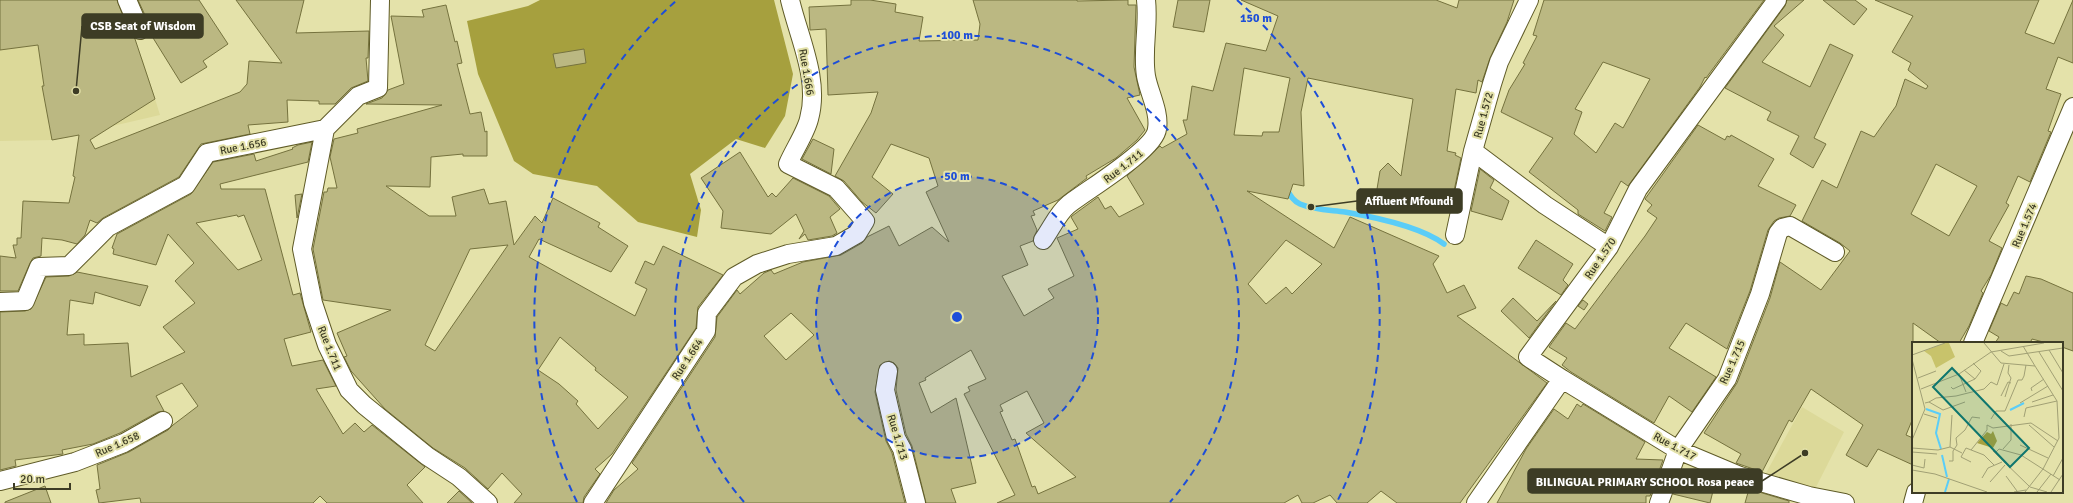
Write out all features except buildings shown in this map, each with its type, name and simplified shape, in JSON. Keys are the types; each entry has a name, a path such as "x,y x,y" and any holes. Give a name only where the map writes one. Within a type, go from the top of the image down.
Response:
{"street":[{"path":"127,0 140,30"},
{"path":"325,129 358,96 378,88 380,0"},
{"name":"Rue 1.666","path":"790,0 804,48 813,100 809,121 795,146 788,164 836,188 865,221"},
{"name":"Rue 1.711","path":"1043,240 1067,206 1098,186 1146,148 1157,130 1155,113 1146,75 1144,46 1147,13 1146,0"},
{"name":"Rue 1.572","path":"1455,235 1473,151 1499,62 1528,0"},
{"name":"Rue 1.570","path":"1562,379 1528,357 1609,247 1638,189 1777,0"},
{"name":"Rue 1.574","path":"1973,342 2073,107"},
{"name":"Rue 1.656","path":"0,302 25,301 39,267 70,266 108,228 186,185 207,153 325,129"},
{"name":"Rue 1.711","path":"325,129 302,249 313,303 327,345 349,390 364,405 427,456 459,477 488,503"},
{"path":"1473,151 1545,205 1609,247"},
{"name":"Rue 1.664","path":"593,503 706,331 707,313 734,278 757,264 769,260 817,248 836,246 857,234 865,221"},
{"name":"Rue 1.715","path":"1659,503 1678,450 1727,379 1760,294 1778,233 1782,228 1790,226 1835,252"},
{"name":"Rue 1.713","path":"888,371 885,390 896,438 902,449 916,503"},
{"path":"1476,503 1562,379"},
{"name":"Rue 1.717","path":"1562,379 1678,450 1740,476 1809,496 1845,503"},
{"name":"Rue 1.658","path":"0,481 75,462 124,442 163,421"},
{"path":"1913,503 1916,493"}],"shaded area":[{"path":"0,0 121,0 136,46 143,60 160,115 52,140 0,141"},
{"path":"540,0 774,0 793,74 785,116 765,148 736,139 690,174 701,210 697,237 638,222 597,186 533,174 514,161 478,74 467,21 528,6"},
{"path":"1802,407 1844,432 1815,489 1765,475"}],"waterway":[{"path":"1286,188 1295,201 1305,206 1316,209 1357,214 1396,223 1422,232 1444,244"}],"place":[{"name":"CSB Seat of Wisdom","path":"76,91"},
{"name":"Affluent Mfoundi","path":"1311,207"},
{"name":"BILINGUAL PRIMARY SCHOOL Rosa peace","path":"1805,453"}]}
